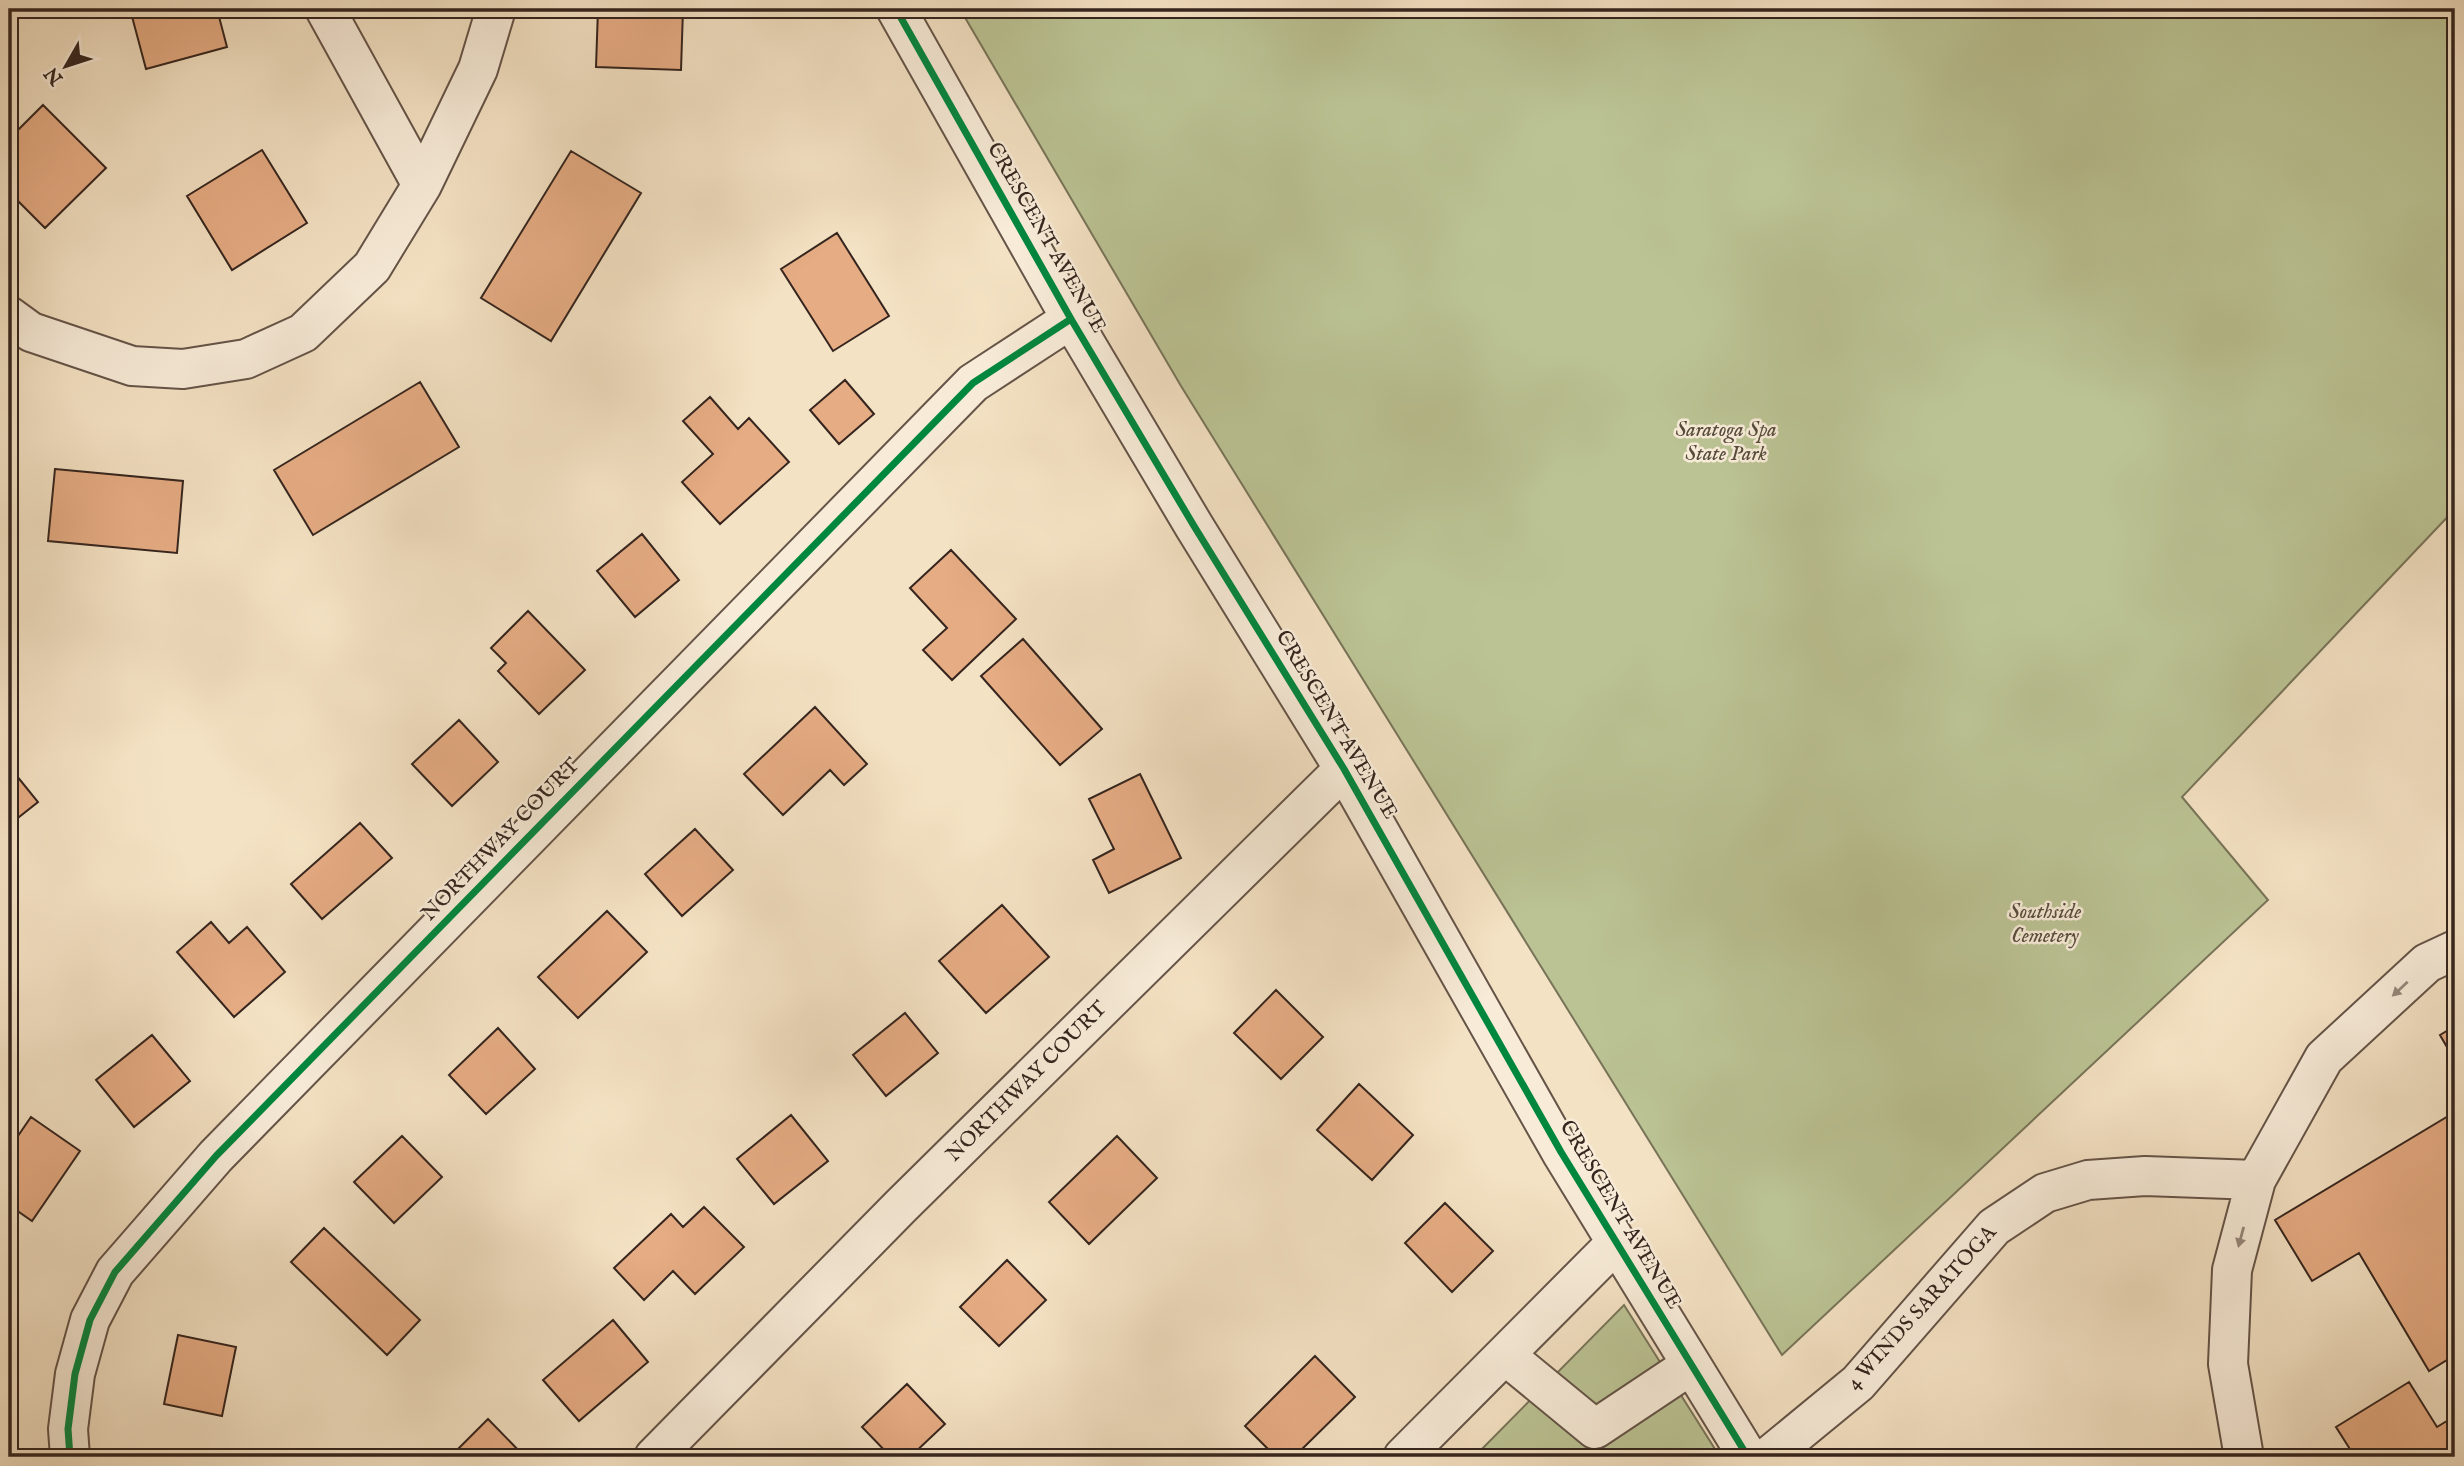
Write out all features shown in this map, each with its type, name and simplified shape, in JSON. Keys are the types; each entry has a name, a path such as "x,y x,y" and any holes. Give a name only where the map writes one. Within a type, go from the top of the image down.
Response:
{"street":[{"path":"325,9 422,185"},
{"path":"9,316 31,332 132,366 183,369 246,359 303,334 372,267 422,185 478,69 496,9"},
{"name":"CRESCENT AVENUE","path":"896,9 1071,319 1194,526 1344,769 1560,1152 1748,1457"},
{"name":"NORTHWAY COURT","path":"70,1457 68,1429 75,1374 90,1320 115,1272 216,1156 973,383 1071,319"},
{"name":"NORTHWAY COURT","path":"654,1457 901,1206 1344,769"},
{"path":"2244,1457 2228,1364 2232,1270 2256,1180 2324,1058 2427,963 2455,950"},
{"name":"4 WINDS SARATOGA","path":"1768,1457 1858,1382 1994,1227 2045,1193 2088,1180 2145,1176 2256,1180"},
{"path":"1403,1457 1616,1243"},
{"path":"1505,1355 1595,1429 1691,1365"}],"green space":[{"name":"Saratoga Spa State Park","path":"960,9 2455,9 2455,509 2182,797 2268,900 1782,1355 1181,386"},
{"path":"1624,1305 1720,1457 1474,1457"}],"building":[{"path":"130,9 217,9 227,47 146,69"},
{"path":"598,9 683,9 681,70 596,67"},
{"path":"43,105 106,168 45,228 9,192 9,139"},
{"path":"262,150 307,223 232,270 187,196"},
{"path":"571,151 641,193 551,341 481,298"},
{"path":"837,233 889,316 833,351 781,269"},
{"path":"845,380 874,414 839,444 810,410"},
{"path":"420,382 459,447 313,535 274,470"},
{"path":"710,397 738,429 749,418 789,462 720,524 682,482 713,454 683,421"},
{"path":"55,469 183,481 177,553 48,541"},
{"path":"642,534 679,580 635,617 597,571"},
{"path":"951,550 1016,619 952,680 923,650 947,628 910,588"},
{"path":"528,611 585,670 539,714 498,671 506,663 491,648"},
{"path":"1023,639 1102,729 1060,765 981,676"},
{"path":"815,707 867,764 844,785 830,770 783,815 744,774"},
{"path":"459,720 498,762 452,806 412,764"},
{"path":"12,770 38,802 9,825 9,772"},
{"path":"1140,774 1181,858 1109,893 1093,860 1114,849 1089,799"},
{"path":"360,823 392,858 322,919 291,884"},
{"path":"695,829 733,870 682,916 645,874"},
{"path":"1002,905 1049,957 986,1013 939,961"},
{"path":"607,911 647,952 578,1018 538,977"},
{"path":"211,922 229,943 247,927 285,972 234,1017 177,952"},
{"path":"1276,990 1323,1037 1281,1079 1234,1033"},
{"path":"905,1013 938,1053 886,1096 853,1055"},
{"path":"2455,1026 2455,1061 2440,1035"},
{"path":"498,1028 535,1069 486,1114 449,1075"},
{"path":"152,1035 190,1081 134,1127 96,1080"},
{"path":"1359,1084 1413,1135 1372,1180 1317,1130"},
{"path":"2455,1112 2455,1182 2449,1186 2455,1198 2455,1355 2429,1371 2359,1253 2312,1281 2275,1220"},
{"path":"791,1115 828,1161 774,1204 737,1159"},
{"path":"31,1117 80,1151 32,1221 9,1205 9,1149"},
{"path":"402,1136 442,1177 394,1223 354,1182"},
{"path":"1117,1136 1157,1178 1089,1244 1049,1202"},
{"path":"1445,1203 1493,1251 1452,1292 1405,1243"},
{"path":"704,1207 744,1247 695,1294 673,1271 644,1300 614,1268 671,1214 683,1227"},
{"path":"324,1228 420,1320 387,1355 291,1262"},
{"path":"1007,1260 1046,1300 999,1346 960,1307"},
{"path":"613,1320 648,1362 579,1421 543,1380"},
{"path":"178,1335 236,1347 222,1416 164,1404"},
{"path":"1315,1356 1355,1397 1294,1457 1276,1457 1245,1426"},
{"path":"2409,1382 2437,1427 2455,1416 2455,1457 2355,1457 2336,1427"},
{"path":"907,1384 945,1424 910,1457 891,1457 862,1427"},
{"path":"488,1419 525,1457 450,1457"}],"cycle path":[{"path":"896,9 1071,319 1194,526 1344,769 1561,1152 1748,1457"},
{"path":"70,1457 68,1429 75,1374 90,1320 115,1272 216,1156 973,383 1071,319"}],"park label":[{"name":"Southside Cemetery","path":"2045,924"}]}
